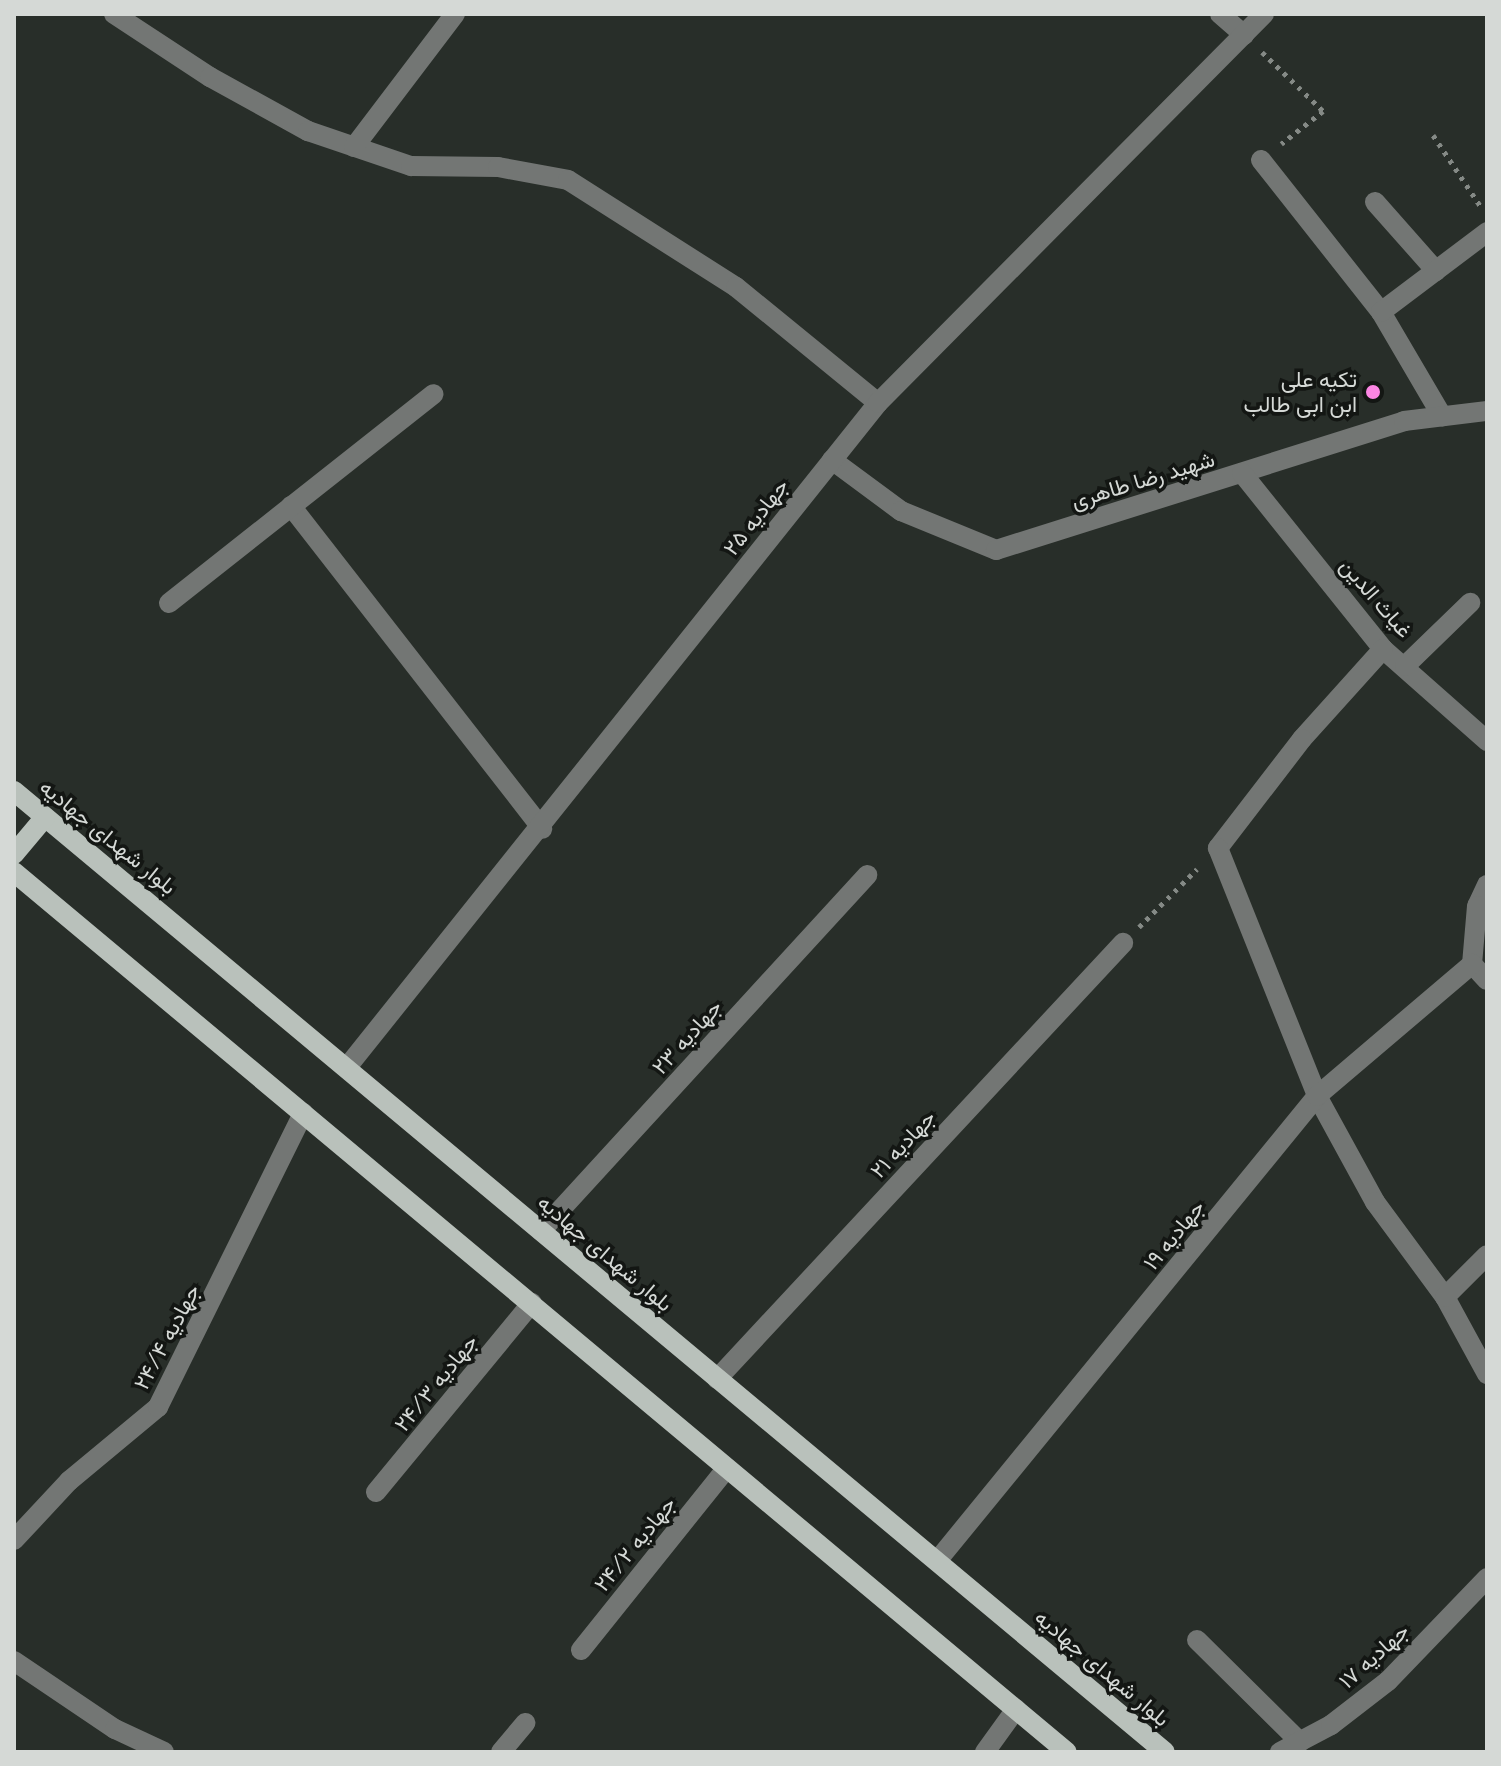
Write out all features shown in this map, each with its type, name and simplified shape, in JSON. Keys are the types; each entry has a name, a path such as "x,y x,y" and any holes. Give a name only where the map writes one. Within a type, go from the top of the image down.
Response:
{"main road":[{"name":"بلوار شهدای جهادیه","path":"14,791 348,1066 717,1379 1165,1752"},
{"path":"14,854 45,817"},
{"path":"14,872 1067,1752"}],"street":[{"path":"114,14 224,85 308,131 411,166 498,167 568,180 736,287 878,403"},
{"path":"354,147 455,14"},
{"path":"1220,14 1244,35"},
{"name":"جهادیه ۲۵","path":"348,1066 542,829 878,403 1264,14"},
{"path":"1261,160 1381,312 1442,416"},
{"path":"1375,202 1436,271"},
{"path":"1381,312 1487,232"},
{"path":"169,603 434,394"},
{"name":"شهید رضا طاهری","path":"832,460 901,511 996,550 1404,421 1487,411"},
{"name":"غیاث الدین","path":"1242,473 1383,649 1487,741"},
{"path":"291,506 542,829"},
{"path":"1405,666 1470,603"},
{"path":"1383,649 1302,739 1218,848 1317,1096 1375,1202 1445,1297 1487,1374"},
{"name":"جهادیه ۲۳","path":"541,1231 867,875"},
{"path":"1487,885 1477,906 1472,964 1487,980"},
{"name":"جهادیه ۲۱","path":"717,1379 1123,943"},
{"name":"جهادیه ۱۹","path":"937,1561 1317,1096 1472,964"},
{"name":"جهادیه ۲۴/۴","path":"14,1540 69,1481 158,1407 303,1113"},
{"path":"1445,1297 1487,1255"},
{"name":"جهادیه ۲۴/۳","path":"376,1492 532,1303"},
{"name":"جهادیه ۲۴/۲","path":"581,1650 727,1468"},
{"name":"جهادیه ۱۷","path":"1280,1752 1331,1725 1388,1681 1487,1578"},
{"path":"1197,1640 1300,1742"},
{"path":"14,1661 115,1729 164,1752"},
{"path":"985,1752 1016,1709"},
{"path":"501,1752 525,1723"}],"path":[{"path":"1244,35 1323,111 1261,160"},
{"path":"1433,135 1487,215"},
{"path":"1123,943 1218,848"}],"place":[{"name":"تکیه علی ابن ابی طالب","path":"1373,392"}]}
